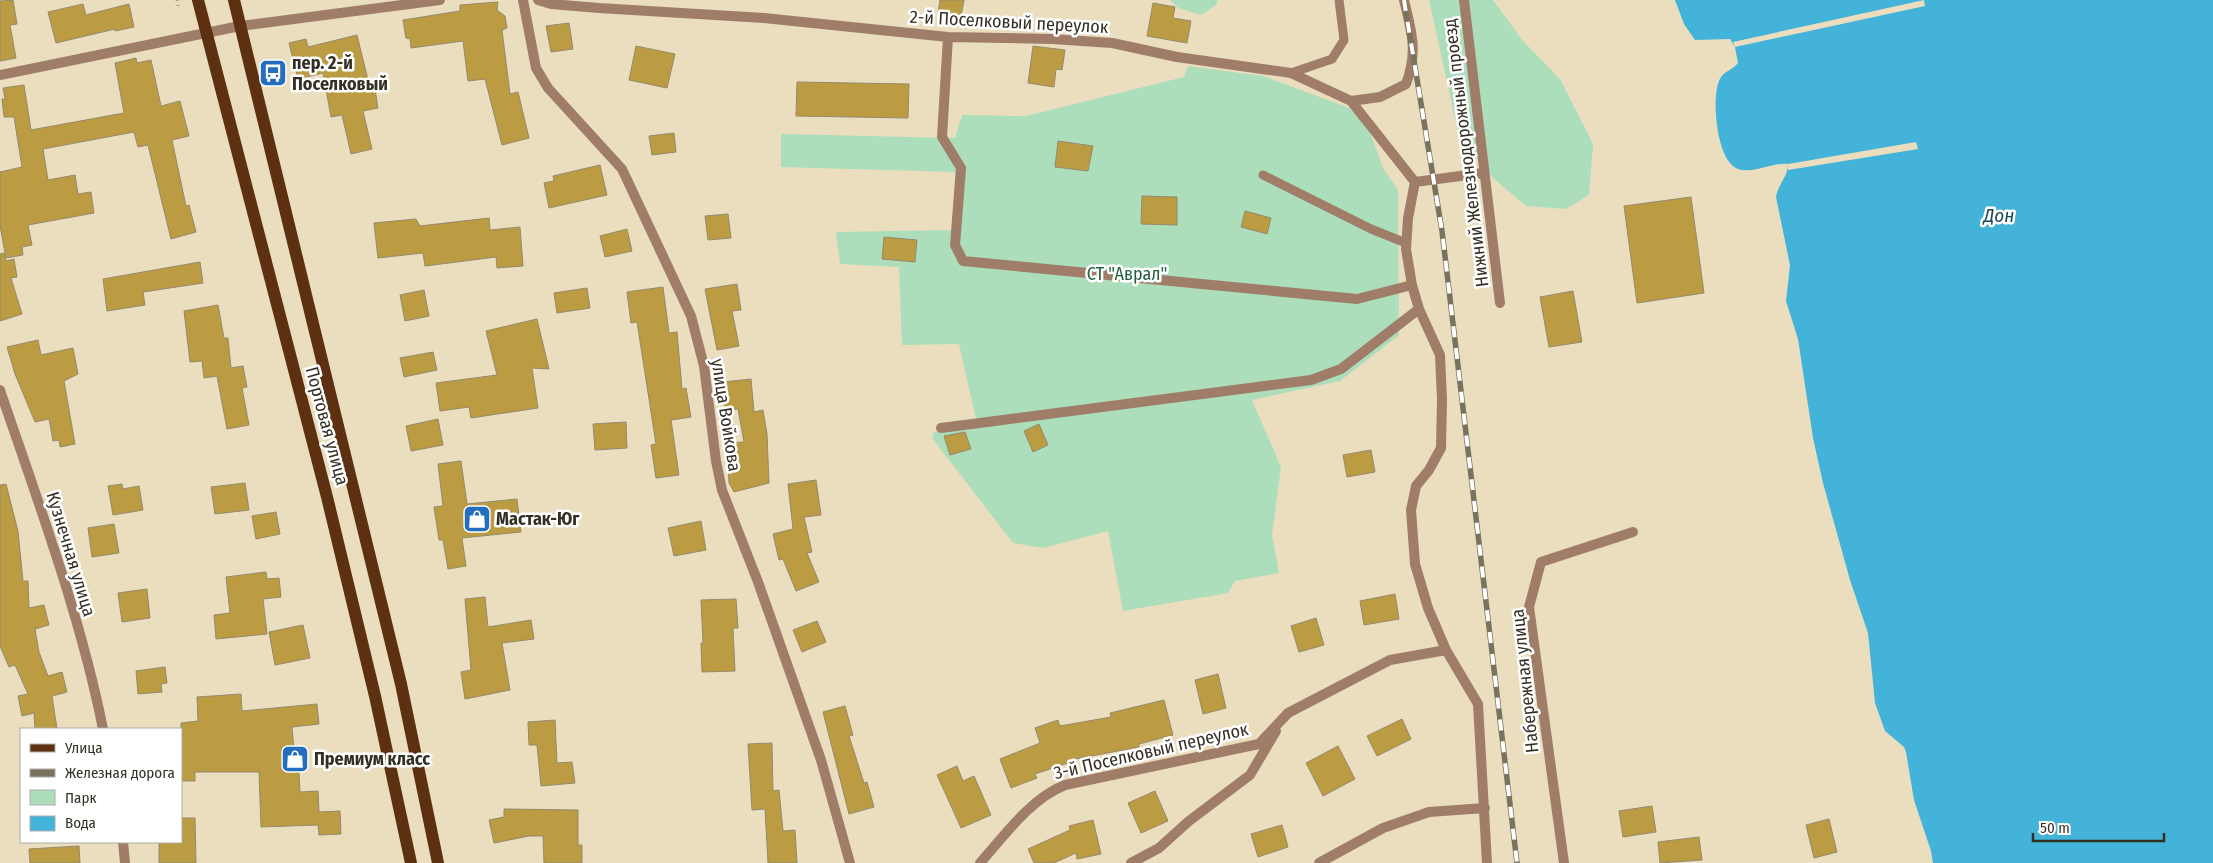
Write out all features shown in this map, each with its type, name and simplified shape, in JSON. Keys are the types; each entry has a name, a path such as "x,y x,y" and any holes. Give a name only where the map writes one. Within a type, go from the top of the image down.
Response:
{"main road":[{"name":"Портовая улица","path":"198,0 327,497 375,696 411,863"},
{"name":"Портовая улица","path":"234,0 398,675 438,863"}],"street":[{"path":"0,75 240,26 440,0"},
{"name":"улица Войкова","path":"523,0 536,68 548,88 622,169 691,316 704,366 716,461 722,490 758,582 820,760 850,863"},
{"name":"2-й Поселковый переулок","path":"538,0 551,4 764,18 948,37 1052,39 1112,43 1186,58 1291,73 1351,101"},
{"path":"1351,101 1380,97 1406,84 1414,64 1412,34 1404,0"},
{"name":"Нижний Железнодорожный проезд","path":"1464,0 1483,173 1500,303"},
{"path":"948,37 942,137 961,168 955,245 963,261 1357,299 1412,285"},
{"path":"1351,101 1415,182 1408,218 1406,242 1412,285 1419,309 1440,355 1442,400 1441,448 1429,470 1416,486 1411,510 1415,564 1428,608 1446,650 1478,704 1487,863"},
{"path":"1415,182 1483,173"},
{"path":"941,428 1311,380 1341,369 1419,309"},
{"name":"Кузнечная улица","path":"0,390 46,527 94,685 104,728"},
{"name":"Набережная улица","path":"1564,863 1530,607 1541,562 1633,532"},
{"name":"3-й Поселковый переулок","path":"980,863 1017,822 1048,792 1065,785 1259,744 1288,713 1390,660 1446,650"},
{"name":"3-й Поселковый переулок","path":"1131,863 1159,848 1189,821 1250,774 1288,713"},
{"path":"1319,863 1383,828 1429,812 1485,808"},
{"path":"123,843 125,863"}],"lane":[{"path":"1291,73 1332,59 1344,40 1339,0"},
{"path":"1263,175 1371,229 1406,242"}],"path":[{"path":"177,0 178,6"}],"green space":[{"path":"1170,0 1218,0 1216,5 1201,15 1178,8"},
{"path":"1429,0 1493,0 1523,41 1560,79 1593,144 1589,195 1566,209 1526,206 1493,178 1459,136"},
{"name":"СТ \"Аврал\"","path":"1188,66 1263,76 1363,113 1383,168 1398,190 1399,335 1340,381 1252,400 1281,467 1272,535 1279,573 1235,581 1228,593 1123,611 1108,531 1043,548 1013,543 932,438 934,432 977,423 959,344 902,345 899,267 840,264 836,232 955,230 955,172 781,167 781,134 955,138 962,115 1026,116 1184,77"}],"water":[{"name":"Дон","path":"1675,0 2213,0 2213,863 1933,863 1931,851 1914,800 1906,752 1904,747 1885,731 1875,703 1868,633 1850,580 1823,483 1813,438 1798,339 1786,301 1790,265 1776,197 1788,169 1788,164 1744,170 1738,169 1731,164 1725,155 1718,131 1716,93 1722,76 1738,63 1735,47 1730,39 1695,40 1684,24"}],"pier":[{"path":"1924,0 1925,6 1735,47 1733,42"},
{"path":"1916,142 1918,149 1788,170 1788,164"}],"building":[{"path":"13,0 17,24 10,25 16,58 0,61 0,1"},
{"path":"940,0 964,0 961,16 938,13"},
{"path":"498,2 497,10 505,16 507,28 502,30 510,94 518,92 529,138 502,145 485,79 468,81 463,41 411,48 410,39 406,38 403,20 460,11 460,5"},
{"path":"1153,3 1175,7 1173,18 1191,21 1187,43 1147,36"},
{"path":"83,4 86,15 129,4 134,27 115,31 115,29 56,43 48,12"},
{"path":"569,23 573,49 551,52 546,26"},
{"path":"357,35 369,84 374,83 378,108 363,111 372,149 351,154 342,115 331,117 323,73 298,79 289,43 306,39 308,47"},
{"path":"636,46 675,54 667,88 629,80"},
{"path":"1033,46 1065,50 1062,70 1056,69 1054,87 1028,83"},
{"path":"136,58 137,63 151,60 161,106 180,101 189,136 172,140 186,206 189,205 196,232 171,239 148,145 138,147 134,132 43,149 48,180 75,175 78,194 91,192 94,213 28,225 32,245 22,247 23,255 6,258 0,226 0,172 22,167 14,117 4,117 2,99 5,99 3,88 24,85 31,130 124,113 115,63"},
{"path":"797,82 909,84 908,118 796,116"},
{"path":"674,133 676,152 652,155 649,136"},
{"path":"1058,141 1093,146 1088,171 1055,167"},
{"path":"600,165 607,195 549,208 544,183 554,181 553,176"},
{"path":"1142,196 1177,197 1177,225 1141,224"},
{"path":"1691,197 1704,293 1637,303 1624,206"},
{"path":"1245,211 1271,218 1267,234 1241,227"},
{"path":"728,214 731,238 708,240 705,216"},
{"path":"489,218 490,230 520,227 523,266 497,268 496,257 425,266 423,253 378,258 374,223 416,219 420,226"},
{"path":"627,229 632,251 605,257 600,236"},
{"path":"884,237 917,240 915,262 882,259"},
{"path":"4,253 6,261 14,259 17,277 11,278 22,314 0,321 0,254"},
{"path":"200,262 203,283 143,292 145,305 107,311 103,279"},
{"path":"737,284 741,310 732,311 739,346 717,350 705,289"},
{"path":"663,287 669,333 677,332 682,389 686,388 691,417 671,420 679,475 656,478 651,445 656,444 637,322 631,323 627,292"},
{"path":"587,288 590,308 557,313 554,293"},
{"path":"424,290 429,316 405,321 400,295"},
{"path":"1573,291 1582,342 1549,347 1540,297"},
{"path":"218,305 224,338 228,338 231,368 243,366 247,387 242,388 249,425 227,429 217,376 204,378 202,361 190,362 184,311"},
{"path":"537,319 549,369 532,368 538,408 471,418 469,407 440,411 436,383 497,375 486,331"},
{"path":"38,340 41,355 73,348 78,374 64,381 75,444 60,447 59,440 53,441 49,419 35,422 15,374 7,347"},
{"path":"433,352 437,370 404,377 400,358"},
{"path":"751,379 754,412 763,410 767,434 769,483 734,492 729,483 727,443 744,442 738,409 725,410 723,382"},
{"path":"438,419 443,445 411,451 406,426"},
{"path":"626,422 627,448 595,450 593,424"},
{"path":"1039,424 1048,445 1033,452 1024,431"},
{"path":"965,432 971,449 950,455 944,436"},
{"path":"1371,450 1375,472 1347,477 1343,455"},
{"name":"Мастак-Юг","path":"461,461 467,504 517,499 521,532 462,538 466,566 448,569 443,540 439,540 434,507 443,506 438,464"},
{"path":"816,480 821,515 804,517 812,552 807,553 819,582 796,591 783,559 779,560 773,534 793,529 788,484"},
{"path":"245,483 249,510 215,514 211,487"},
{"path":"6,484 18,531 23,581 28,581 29,608 44,605 49,625 35,629 39,652 48,676 62,672 67,692 52,696 57,728 35,728 34,713 22,716 18,696 28,694 15,665 9,667 0,646 0,485"},
{"path":"122,484 123,489 139,486 143,510 113,515 108,486"},
{"path":"276,512 280,534 256,539 252,516"},
{"path":"701,521 706,550 674,556 668,528"},
{"path":"114,524 119,553 92,557 88,528"},
{"path":"266,572 267,579 279,578 281,597 263,599 267,634 216,639 214,615 230,613 226,577"},
{"path":"147,589 150,618 122,622 118,593"},
{"path":"1395,594 1399,619 1364,625 1360,601"},
{"path":"485,597 488,627 531,620 534,639 502,643 510,690 465,699 461,672 471,670 465,599"},
{"path":"736,599 738,628 733,628 735,671 702,672 701,600"},
{"path":"1316,618 1324,645 1299,652 1291,626"},
{"path":"817,621 826,642 802,652 793,630"},
{"path":"303,625 310,658 275,665 269,632"},
{"path":"165,667 167,683 161,684 162,692 138,694 136,671"},
{"path":"1218,674 1226,708 1203,714 1195,680"},
{"path":"241,694 242,711 317,704 319,724 292,727 294,751 298,752 300,792 318,791 319,812 340,811 341,834 319,835 318,825 261,827 259,772 195,772 195,781 182,781 181,723 198,721 197,697"},
{"path":"1164,700 1173,735 1139,744 1139,747 1070,760 1071,762 1035,774 1037,778 1011,788 1000,759 1040,743 1035,728 1058,720 1060,726 1111,717 1110,713"},
{"path":"845,706 853,735 849,736 864,783 867,782 874,807 849,814 823,712"},
{"path":"1402,719 1411,739 1377,756 1367,736"},
{"path":"555,720 557,763 572,762 575,783 541,786 537,745 529,745 528,722"},
{"path":"772,743 773,791 779,790 783,831 795,830 797,863 768,863 765,809 752,810 748,744"},
{"path":"1338,746 1355,779 1323,796 1306,763"},
{"path":"957,766 963,781 974,776 991,815 961,828 937,775"},
{"path":"1155,791 1168,821 1141,833 1128,803"},
{"path":"1652,806 1656,832 1623,837 1619,811"},
{"path":"504,809 578,810 578,845 582,845 582,863 544,863 543,836 529,836 494,843 489,820 504,817"},
{"path":"182,818 195,818 196,863 159,863 159,843 182,843"},
{"path":"1829,819 1837,852 1814,858 1806,825"},
{"path":"1093,820 1101,854 1077,859 1076,853 1054,863 1034,863 1028,849 1070,830 1069,826"},
{"path":"1282,825 1288,847 1258,857 1251,834"},
{"path":"1699,837 1702,860 1660,863 1658,842"},
{"path":"79,846 80,863 30,863 29,849"}],"railway":[{"path":"1404,0 1442,231 1517,863"}],"place":[{"name":"пер. 2-й Поселковый","path":"273,73"},
{"name":"Мастак-Юг","path":"477,519"},
{"name":"Премиум класс","path":"295,759"}]}
